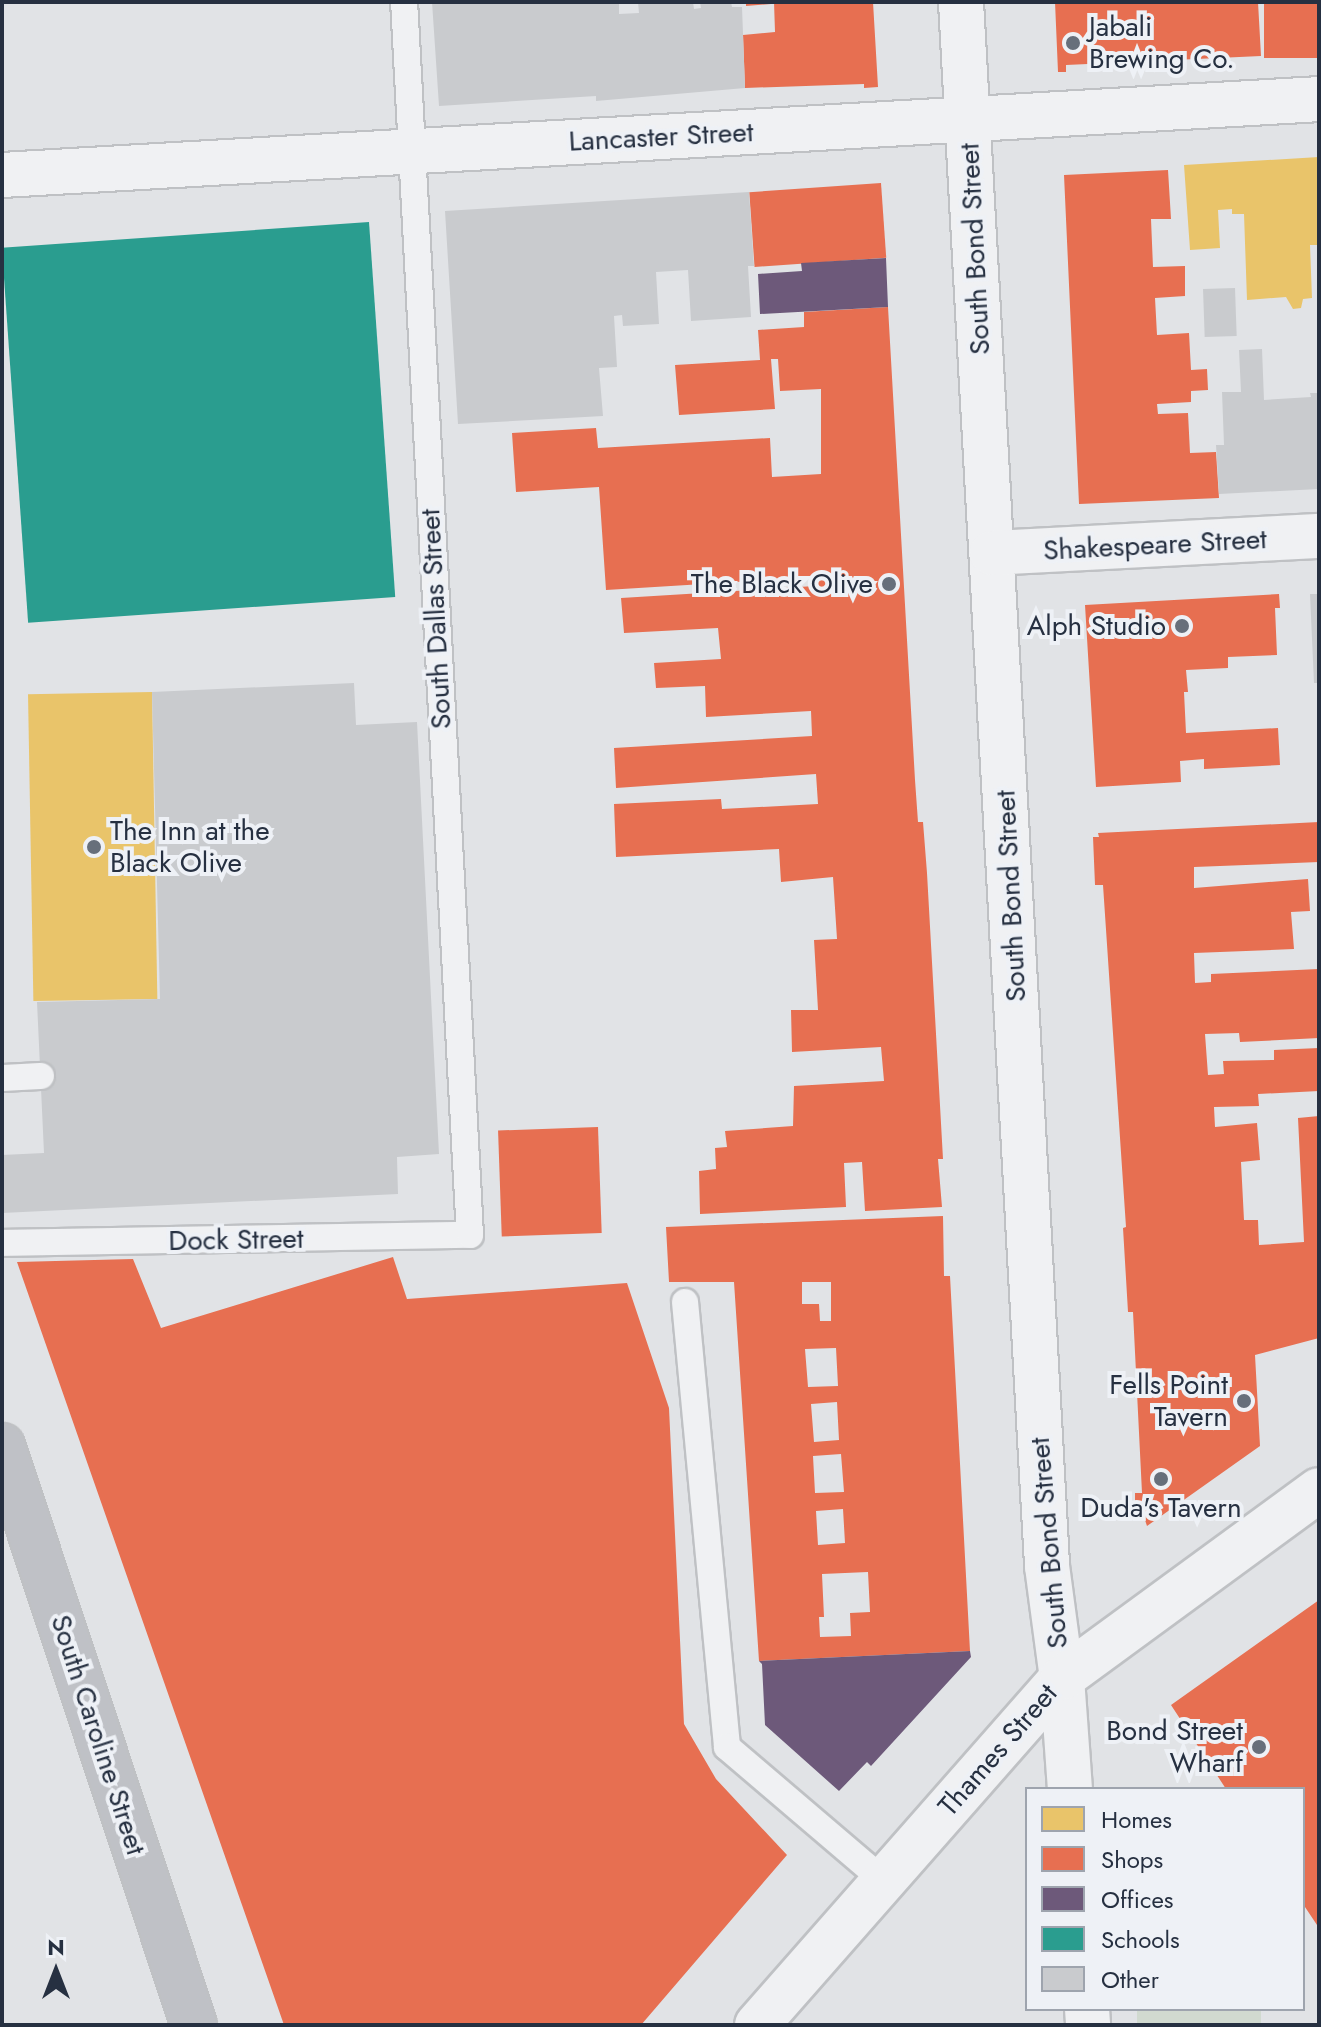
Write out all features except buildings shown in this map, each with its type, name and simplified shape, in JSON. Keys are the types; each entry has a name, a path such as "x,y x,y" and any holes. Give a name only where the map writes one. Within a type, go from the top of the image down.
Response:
{"street":[{"name":"South Bond Street","path":"961,2 1047,1566 1062,1678 1070,1787"},
{"name":"Lancaster Street","path":"2,175 1319,99"},
{"name":"Shakespeare Street","path":"992,553 1319,536"},
{"name":"South Caroline Street","path":"2,1446 194,2025"},
{"name":"Thames Street","path":"757,2025 1062,1678 1319,1490"}],"lane":[{"name":"South Dallas Street","path":"404,2 470,1235"},
{"path":"2,1078 41,1076"},
{"name":"Dock Street","path":"2,1243 470,1235"},
{"path":"685,1302 727,1747 884,1881"}],"shaded area":[{"path":"1137,2011 1261,2011 1261,2025 1137,2025"}],"place":[{"name":"Jabali Brewing Co.","path":"1073,43"},
{"name":"The Black Olive","path":"889,584"},
{"name":"Alph Studio","path":"1182,626"},
{"name":"The Inn at the Black Olive","path":"94,847"},
{"name":"Fells Point Tavern","path":"1244,1401"},
{"name":"Duda's Tavern","path":"1161,1479"},
{"name":"Bond Street Wharf","path":"1259,1747"}]}
